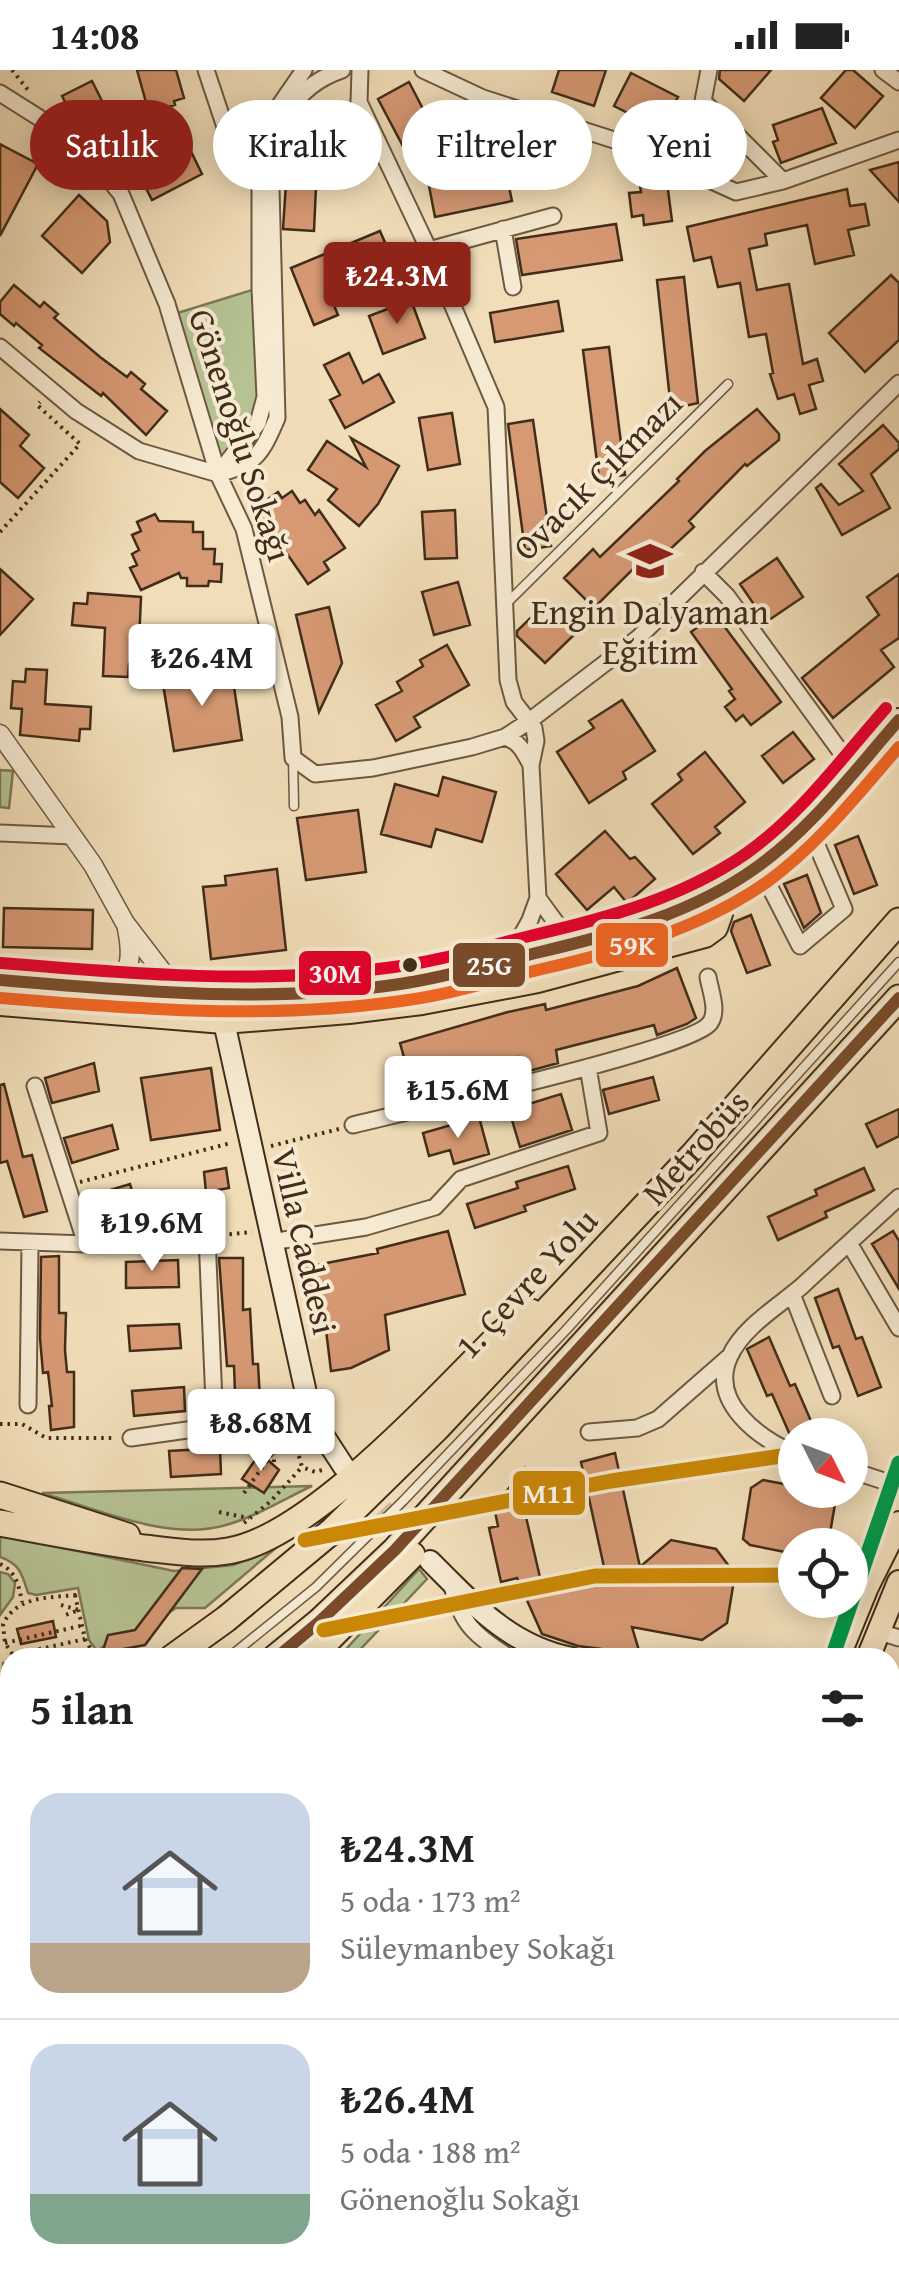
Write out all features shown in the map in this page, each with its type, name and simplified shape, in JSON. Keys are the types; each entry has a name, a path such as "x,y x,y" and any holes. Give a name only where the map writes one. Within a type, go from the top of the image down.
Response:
{"highway":[{"path":"848,978 899,906"},
{"name":"1. Çevre Yolu","path":"186,1648 333,1530 438,1428 693,1155 899,921"},
{"path":"287,1648 352,1592 468,1472 899,998"},
{"path":"0,1523 87,1541 182,1553 228,1552 276,1534 336,1492 501,1334 565,1291"},
{"path":"320,1648 406,1564 442,1518 468,1472"},
{"path":"0,1494 122,1533 148,1548"}],"main road":[{"path":"0,980 113,989 288,992 398,984 590,941 710,896 759,866 808,822 899,720"},
{"path":"0,1004 224,1022 422,1003 538,981 705,936 716,928 721,914 710,896"},
{"path":"176,991 196,1010 224,1022"},
{"path":"224,1022 245,1003 288,992"},
{"name":"Villa Caddesi","path":"224,1022 264,1237 316,1424 337,1467"},
{"path":"842,1648 860,1601 899,1523"},
{"path":"430,1561 510,1634 535,1648"},
{"path":"888,1634 899,1582"}],"street":[{"path":"206,70 216,100"},
{"path":"283,100 304,70"},
{"path":"295,100 323,76 342,70"},
{"path":"360,70 358,102 429,250 496,408 508,680 514,702 534,728 536,742 531,765 538,898 508,961"},
{"path":"424,70 484,98 639,148 736,192 783,181 899,140"},
{"path":"709,70 702,101 783,181"},
{"path":"883,70 899,82"},
{"name":"Gönenoğlu Sokağı","path":"0,93 80,143 120,194 167,304 218,474 244,528 290,717 293,758"},
{"path":"0,348 76,411 138,451 218,474 258,423 266,397 260,289 265,190"},
{"path":"429,250 553,216"},
{"path":"503,229 513,287"},
{"path":"293,758 315,774 373,768 505,736 528,722 638,638 899,383"},
{"path":"703,572 727,596 854,770"},
{"path":"0,734 74,836 126,924 176,991"},
{"path":"505,736 523,749 531,765"},
{"path":"759,866 800,946 844,909 808,822"},
{"path":"0,833 74,836"},
{"path":"538,898 557,924 590,941"},
{"path":"113,989 130,966 126,924"},
{"path":"353,1125 588,1067 694,1036 710,1022 714,1010 708,977"},
{"path":"264,1237 366,1227 435,1207 461,1179 599,1133 588,1067"},
{"path":"35,1086 86,1244"},
{"path":"589,1432 637,1428 658,1419 730,1356 769,1312 899,1197"},
{"path":"0,1241 86,1244 207,1236 215,1426 131,1438"},
{"path":"849,1243 899,1328"},
{"path":"28,1405 30,1244"},
{"path":"792,1294 832,1396"},
{"path":"730,1356 725,1382 732,1405 758,1433 778,1444"},
{"path":"868,1476 899,1486"},
{"path":"451,1582 459,1613 495,1648"}],"lane":[{"name":"Ovacık Çıkmazı","path":"505,605 728,384"},
{"path":"293,758 294,806"},
{"name":"Metrobüs","path":"240,1648 316,1586 403,1501 566,1330 899,962"}],"path":[{"path":"0,532 80,444 37,405"},
{"path":"251,1151 353,1125"},
{"path":"66,1186 229,1144"},
{"path":"207,1236 264,1237"},
{"path":"244,1493 274,1450 300,1423"},
{"path":"0,1424 22,1424 46,1438 131,1438"},
{"path":"302,1467 297,1449 306,1434"},
{"path":"274,1450 274,1467"},
{"path":"302,1467 316,1472 337,1467"},
{"path":"271,1501 302,1467"},
{"path":"219,1512 251,1518"},
{"path":"0,1564 14,1576 22,1602"},
{"path":"8,1648 3,1624 22,1602 75,1594 90,1648"},
{"path":"61,1605 79,1610"},
{"path":"63,1616 79,1610"},
{"path":"5,1643 80,1626"},
{"path":"47,1648 85,1639"}],"green space":[{"path":"255,289 262,408 219,464 174,314"},
{"path":"0,770 13,771 9,808 0,807"},
{"path":"312,1486 248,1517 204,1529 157,1527 42,1493"},
{"path":"0,1535 174,1571 233,1565 277,1547 205,1608 176,1608 102,1648 95,1648 89,1640 78,1588 28,1593 19,1570 0,1557"},
{"path":"419,1569 427,1579 362,1648 347,1648"},
{"path":"0,1572 8,1574 15,1583 13,1597 0,1615"}],"building":[{"path":"137,70 176,70 184,98 145,100"},
{"path":"559,70 606,70 594,106 592,100 576,100 552,92"},
{"path":"720,70 771,70 745,100 719,79"},
{"path":"846,70 853,70 883,96 855,128 821,98"},
{"path":"631,73 678,97 676,100 617,100"},
{"path":"92,81 102,100 64,100 62,96"},
{"path":"409,82 418,100 402,100 402,144 382,100 378,99"},
{"path":"822,108 836,143 781,163 773,142 778,140 773,125"},
{"path":"0,144 30,160 30,179 0,236"},
{"path":"193,156 202,174 193,179"},
{"path":"899,162 899,202 870,170"},
{"path":"847,189 850,206 865,204 869,225 848,230 854,255 815,264 807,225 765,234 767,245 749,249 757,290 789,284 803,364 817,359 823,381 809,385 816,409 800,414 794,394 778,399 770,374 773,373 766,334 749,337 740,283 718,287 711,257 694,261 687,227"},
{"path":"147,190 171,190 152,200"},
{"path":"286,190 316,190 314,231 283,229"},
{"path":"430,190 510,190 512,201 435,217"},
{"path":"668,190 672,221 644,225 643,215 632,217 629,193"},
{"path":"79,195 107,221 110,242 82,273 42,236"},
{"path":"616,224 622,260 522,275 516,239"},
{"path":"380,231 397,270 331,298 338,315 314,325 291,268"},
{"path":"891,275 899,283 899,340 865,372 829,333"},
{"path":"684,277 698,403 671,409 657,280"},
{"path":"14,285 40,307 44,302 58,314 54,318 100,357 127,377 131,372 145,384 141,389 167,411 146,435 103,393 101,396 39,348 42,345 16,323 14,326 0,314 0,302"},
{"path":"411,300 425,338 383,354 369,316"},
{"path":"558,301 563,331 495,342 490,313"},
{"path":"609,347 625,475 599,478 583,350"},
{"path":"349,353 363,383 379,374 394,402 345,428 330,400 340,395 324,365"},
{"path":"0,409 29,435 20,446 44,468 18,498 0,482"},
{"path":"757,409 779,434 779,440 745,464 689,521 694,527 648,570 640,562 594,608 564,578 593,549 600,557 705,451"},
{"path":"452,413 460,464 428,470 419,418"},
{"path":"533,420 551,546 525,550 508,424"},
{"path":"883,425 899,443 899,449 871,474 890,508 842,535 816,488 821,484 839,505 863,491 839,464"},
{"path":"351,438 399,466 378,504 359,526 328,500 337,489 308,470 327,441 366,467"},
{"path":"292,491 300,503 305,500 315,515 319,510 345,548 324,562 329,570 308,584 281,545 269,553 255,526 263,520 255,508 278,492 282,498"},
{"path":"455,510 457,558 425,559 422,512"},
{"path":"155,514 159,521 193,522 193,532 203,532 203,549 215,549 214,564 222,564 221,582 187,586 187,578 181,578 179,573 141,590 130,568 137,565 132,554 139,550 132,535 141,531 137,522"},
{"path":"777,558 803,597 766,622 740,584"},
{"path":"0,569 33,599 0,635"},
{"path":"899,574 899,638 881,650 894,667 833,718 802,678 879,615 867,597"},
{"path":"458,582 470,625 434,635 422,592"},
{"path":"88,593 141,597 138,665 129,664 128,677 103,676 105,628 72,625 74,603 87,604"},
{"path":"547,602 577,632 545,663 517,636 517,631"},
{"path":"329,607 342,663 319,712 296,615"},
{"path":"715,614 781,702 751,725 743,715 736,721 725,707 735,699 729,691 732,689 691,632"},
{"path":"447,645 469,685 414,717 420,727 396,741 376,705 402,691 397,682 423,666 420,660"},
{"path":"231,667 242,740 174,751 162,678"},
{"path":"26,669 47,670 45,704 91,707 90,729 80,729 79,741 20,735 22,709 11,708 13,681 25,682"},
{"path":"622,700 655,751 623,772 626,779 589,803 557,752 594,728 589,721"},
{"path":"793,732 814,759 783,783 762,756"},
{"path":"705,752 745,802 715,827 720,833 693,854 652,804 682,780 678,774"},
{"path":"443,777 496,792 482,842 436,829 431,847 381,834 395,784 438,796"},
{"path":"358,810 366,872 306,880 297,818"},
{"path":"605,831 655,879 627,903 614,887 587,910 556,874"},
{"path":"858,836 877,885 854,894 835,845"},
{"path":"277,869 286,950 211,959 203,887 226,885 225,876"},
{"path":"807,875 821,913 804,928 784,884"},
{"path":"4,908 93,910 92,949 3,947"},
{"path":"751,915 770,965 747,973 731,931 734,922"},
{"path":"677,968 696,1018 687,1024 657,1035 654,1025 556,1050 558,1063 522,1073 518,1057 412,1086 400,1043 508,1012 545,1004 546,1010 638,986"},
{"path":"94,1063 99,1091 52,1103 45,1078"},
{"path":"211,1068 220,1130 151,1140 141,1078"},
{"path":"653,1077 659,1100 609,1114 603,1090"},
{"path":"4,1084 23,1157 32,1155 47,1211 24,1217 7,1161 0,1163 0,1085"},
{"path":"561,1094 572,1130 520,1147 509,1110"},
{"path":"899,1109 899,1136 877,1147 866,1124"},
{"path":"479,1117 489,1154 454,1164 450,1150 429,1156 423,1133"},
{"path":"112,1125 118,1149 72,1163 64,1138"},
{"path":"568,1166 575,1189 475,1228 467,1204 518,1188 516,1182"},
{"path":"226,1168 229,1188 206,1192 204,1172"},
{"path":"864,1168 874,1190 825,1212 827,1217 778,1240 768,1217"},
{"path":"130,1184 137,1208 91,1222 83,1198"},
{"path":"448,1231 465,1294 385,1315 389,1350 351,1368 331,1371 326,1330 319,1331 306,1267 378,1253 377,1249"},
{"path":"893,1231 899,1241 899,1289 872,1244"},
{"path":"59,1256 59,1313 66,1313 67,1372 74,1372 74,1427 51,1430 48,1372 43,1373 40,1338 41,1257"},
{"path":"219,1258 243,1258 243,1310 250,1309 261,1417 236,1418 234,1366 227,1366"},
{"path":"178,1260 179,1287 126,1288 126,1262"},
{"path":"838,1289 856,1339 862,1337 881,1387 858,1396 839,1346 833,1348 815,1298"},
{"path":"179,1324 181,1348 130,1351 128,1326"},
{"path":"769,1337 790,1386 795,1384 810,1418 783,1418 772,1394 767,1396 747,1349"},
{"path":"184,1387 185,1411 134,1416 132,1391"},
{"path":"220,1448 221,1474 171,1477 169,1451"},
{"path":"260,1453 279,1470 264,1493 242,1479"},
{"path":"615,1453 640,1567 671,1540 716,1549 735,1574 727,1623 702,1640 632,1627 638,1648 578,1646 542,1634 517,1578 501,1582 489,1528 498,1526 494,1507 525,1468 554,1490 540,1508 523,1504 542,1586 576,1570 580,1578 604,1567 581,1462"},
{"path":"763,1480 778,1483 778,1508 834,1508 831,1528 778,1528 778,1551 750,1545 743,1539 751,1488"},
{"path":"182,1568 202,1569 145,1645 104,1648 108,1635 135,1630"},
{"path":"53,1621 56,1637 21,1644 17,1629"}],"tunnel":[{"path":"362,1487 417,1546"}],"transit line":[{"name":"30M","path":"1,963 198,976 296,976 429,961 616,914 695,883 764,840 819,786 886,708"},
{"name":"25G","path":"0,980 200,994 350,990 436,978 597,938 680,909 757,867 815,816 899,720"},
{"name":"59K","path":"0,998 200,1011 351,1007 437,995 601,954 715,913 767,882 820,835 899,747"},
{"name":"25G","path":"288,1648 395,1550 899,998"},
{"name":"M11","path":"305,1540 611,1481 778,1456"},
{"path":"835,1648 899,1463"},
{"name":"M11","path":"324,1630 595,1576 778,1575"}],"place":[{"name":"Engin Dalyaman Eğitim","path":"650,561"}]}
